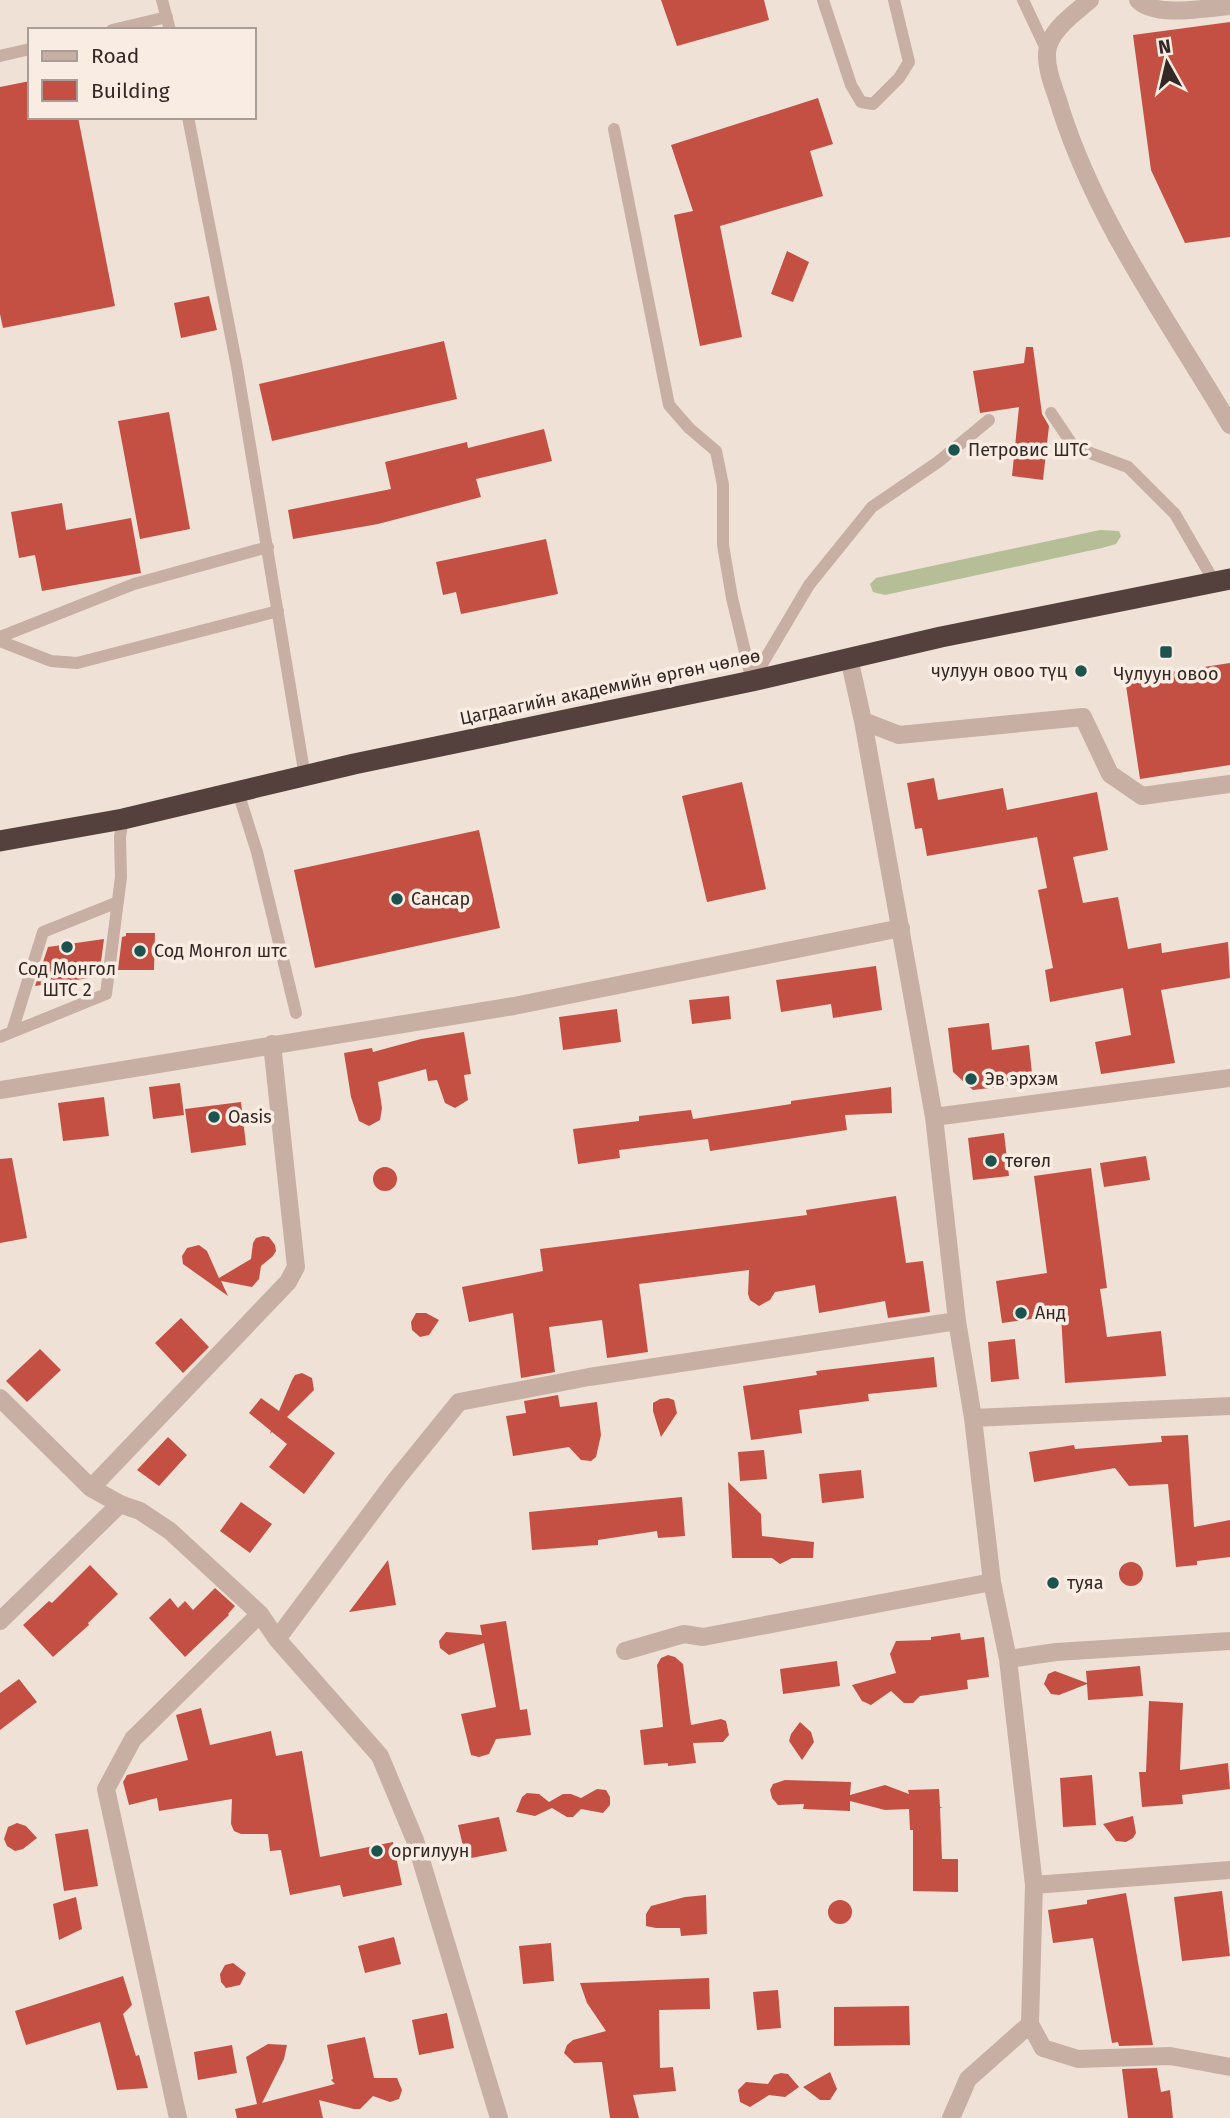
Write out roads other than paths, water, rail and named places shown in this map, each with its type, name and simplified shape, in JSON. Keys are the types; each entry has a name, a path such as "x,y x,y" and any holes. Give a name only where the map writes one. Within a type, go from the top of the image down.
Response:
{"highway":[{"name":"Цагдаагийн академийн өргөн чөлөө","path":"0,841 123,819 354,764 752,681 954,634 1223,581"}],"street":[{"path":"1090,0 1063,23 1047,51 1049,68 1066,125 1100,207 1130,264 1230,425"},
{"path":"1138,0 1143,5 1163,11 1230,6"},
{"path":"849,658 863,721 934,1117 957,1321 973,1418 992,1582 1008,1660 1034,1885 1030,2024 1043,2048 1078,2059 1170,2056 1230,2067"},
{"path":"863,721 899,735 1083,717 1110,774 1142,796 1230,784"},
{"path":"0,1090 514,1006 901,928"},
{"path":"91,1488 288,1282 296,1267 272,1044"},
{"path":"934,1117 1230,1078"},
{"path":"277,1639 395,1481 459,1402 589,1377 957,1321"},
{"path":"0,1398 91,1488 120,1504 140,1511 170,1531 260,1614 277,1639 380,1756 415,1840 499,2118"},
{"path":"973,1418 1230,1406"},
{"path":"0,1621 120,1504"},
{"path":"625,1651 684,1634 703,1637 992,1582"},
{"path":"178,2118 106,1789 133,1739 260,1614"},
{"path":"1008,1660 1056,1652 1230,1641"},
{"path":"1034,1885 1230,1870"},
{"path":"951,2118 968,2079 1030,2024"}],"lane":[{"path":"128,28 169,23 162,0"},
{"path":"823,0 851,85 861,102 873,104 899,78 909,62 894,0"},
{"path":"1023,0 1047,51"},
{"path":"0,56 28,49"},
{"path":"188,119 237,366 305,777"},
{"path":"614,129 669,405 689,428 716,451 723,485 723,545 732,598 752,681"},
{"path":"1051,413 1074,447 1128,467 1175,513 1223,581"},
{"path":"752,681 812,580 872,506 938,462 989,420"},
{"path":"0,639 134,584 268,547"},
{"path":"0,639 51,662 77,663 278,611"},
{"path":"237,792 257,852 296,1013"},
{"path":"6,1035 106,994 123,819"},
{"path":"6,1035 43,932 117,902"}],"place":[{"name":"Петровис ШТС","path":"954,450"},
{"name":"Чулуун овоо","path":"1166,652"},
{"name":"чулуун овоо түц","path":"1081,671"},
{"name":"Сансар","path":"397,899"},
{"name":"Сод Монгол ШТС 2","path":"67,947"},
{"name":"Сод Монгол штс","path":"140,951"},
{"name":"Эв эрхэм","path":"971,1079"},
{"name":"Oasis","path":"214,1117"},
{"name":"төгөл","path":"991,1161"},
{"name":"Анд","path":"1021,1313"},
{"name":"туяа","path":"1053,1583"},
{"name":"оргилуун","path":"377,1851"}]}
